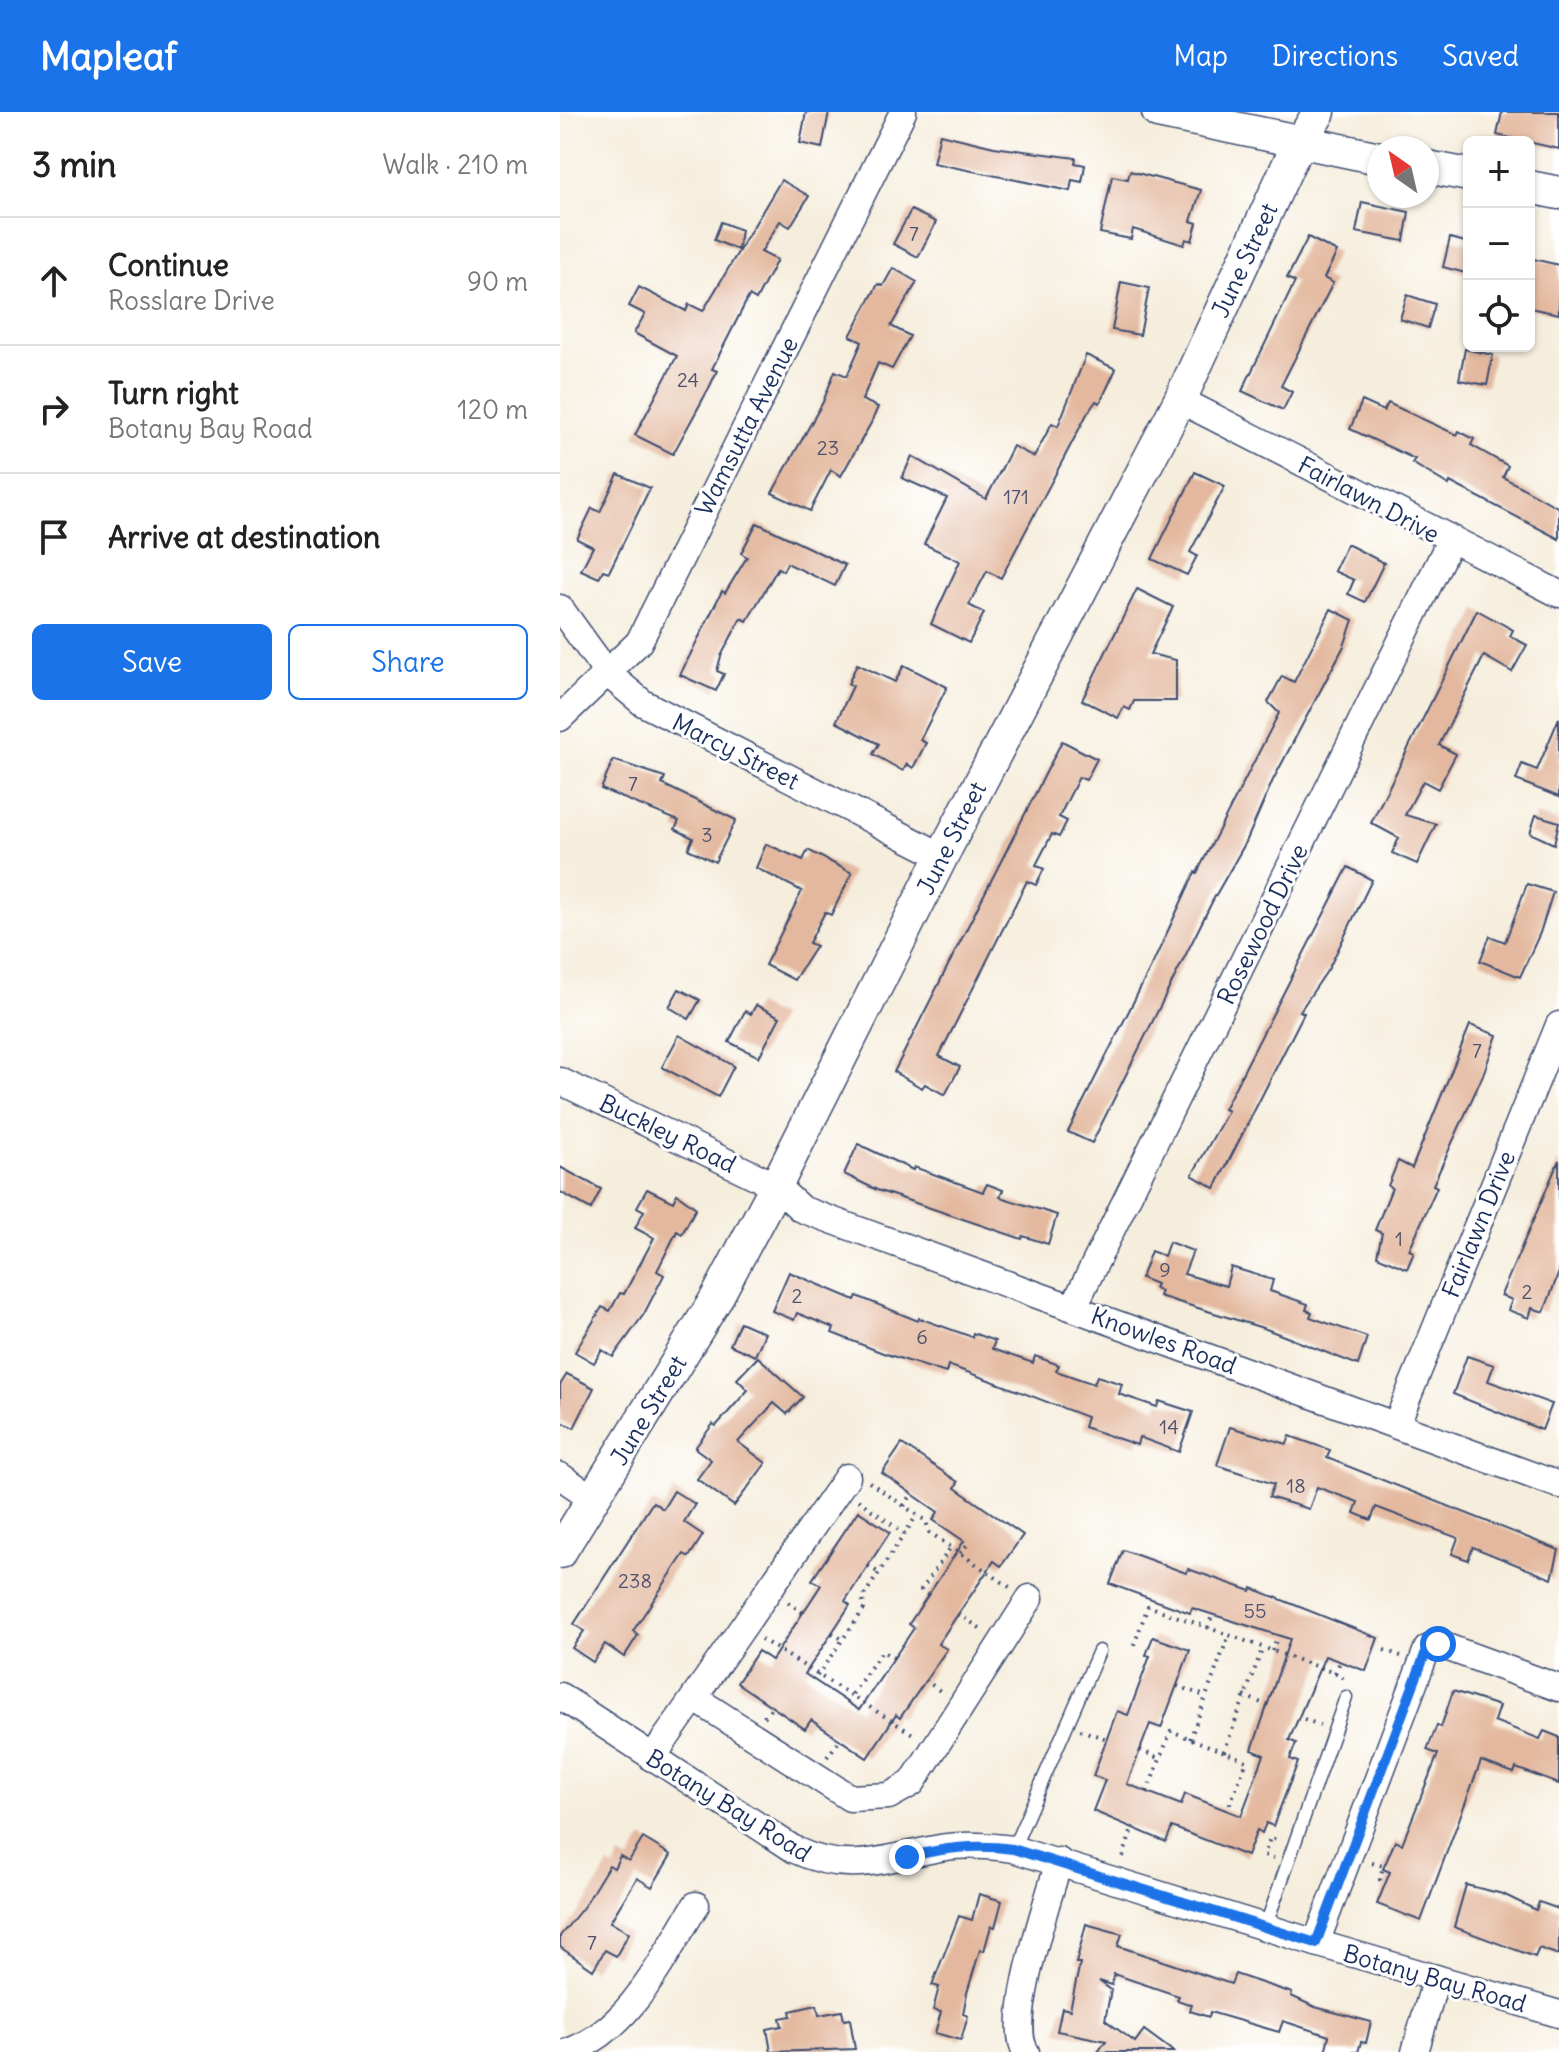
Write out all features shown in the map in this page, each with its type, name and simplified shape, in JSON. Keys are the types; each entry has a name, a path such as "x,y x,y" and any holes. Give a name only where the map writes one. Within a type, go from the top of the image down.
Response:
{"street":[{"name":"Wamsutta Avenue","path":"560,718 639,642 903,112"},
{"path":"1158,112 1367,155"},
{"name":"June Street","path":"560,1552 716,1299 776,1186 942,856 1180,400 1299,141 1319,112"},
{"path":"1439,169 1463,174"},
{"path":"1535,188 1559,193"},
{"name":"Fairlawn Drive","path":"1180,400 1450,541 1559,594"},
{"name":"Rosewood Drive","path":"1074,1306 1450,541"},
{"name":"Marcy Street","path":"560,608 607,673 643,703 942,856"},
{"name":"Fairlawn Drive","path":"1397,1423 1559,1025"},
{"name":"Buckley Road","path":"560,1081 776,1186"},
{"name":"Knowles Road","path":"776,1186 801,1209 1397,1423 1559,1485"},
{"path":"560,1476 594,1499"},
{"path":"652,1758 844,1482"},
{"path":"694,1698 850,1798 889,1796 912,1783 1030,1598"},
{"path":"1316,1943 1427,1649 1438,1644 1559,1688"},
{"name":"Botany Bay Road","path":"560,1696 652,1758 819,1861 874,1864 946,1847 984,1845 1013,1849 1559,2014"},
{"path":"1026,2052 1020,2044 1018,2026 1030,1966 1059,1861"},
{"path":"568,2052 586,2046 635,2002 696,1905"},
{"path":"1415,2052 1436,1978"}],"lane":[{"path":"1013,1849 1099,1651"},
{"path":"1266,1925 1346,1697"}],"path":[{"path":"844,1482 863,1479 926,1521 929,1532 1030,1598"},
{"path":"844,1482 905,1534"},
{"path":"904,1506 912,1494"},
{"path":"817,1676 864,1609 863,1597 917,1515"},
{"path":"960,1553 968,1544"},
{"path":"928,1595 921,1590 951,1547"},
{"path":"868,1566 879,1573"},
{"path":"1134,1645 1148,1606 1344,1677 1346,1697"},
{"path":"1208,1628 1212,1615"},
{"path":"743,1627 935,1748"},
{"path":"832,1633 842,1639"},
{"path":"1190,1739 1229,1635"},
{"path":"1272,1651 1278,1635"},
{"path":"1224,1752 1263,1647"},
{"path":"852,1694 882,1651 894,1658"},
{"path":"1335,1673 1340,1662"},
{"path":"1177,1686 1206,1696"},
{"path":"1244,1696 1269,1706"},
{"path":"1147,1792 1171,1731 1247,1761 1227,1811"},
{"path":"1140,1750 1160,1759"},
{"path":"1115,1878 1133,1826"},
{"path":"1362,1859 1383,1866 1380,1880 1384,1882"}],"building":[{"path":"806,112 829,112 822,148 800,143"},
{"path":"1502,112 1559,112 1559,149 1535,144 1535,136 1497,135"},
{"path":"940,134 994,147 1076,158 1075,163 1085,165 1082,182 1072,180 1070,191 933,163"},
{"path":"1130,171 1201,190 1191,221 1197,223 1192,241 1186,239 1184,245 1133,229 1131,239 1100,233 1112,176 1128,179"},
{"path":"781,180 809,196 790,227 780,221 761,252 777,260 756,300 749,296 712,369 717,371 709,388 673,454 635,435 677,356 634,333 645,314 629,306 639,287 686,311 689,304 703,311"},
{"path":"1362,202 1367,203 1367,208 1409,212 1404,241 1356,232"},
{"path":"911,210 936,222 918,257 893,244"},
{"path":"721,222 741,230 738,250 714,240"},
{"path":"1308,237 1337,252 1324,278 1333,283 1281,386 1292,392 1283,410 1242,391 1295,282 1287,278"},
{"path":"1450,238 1463,241 1463,272 1443,267"},
{"path":"1535,259 1559,265 1559,314 1535,309"},
{"path":"893,268 917,282 891,326 910,336 892,369 878,363 862,400 878,407 871,423 841,476 831,470 810,511 772,493 823,402 835,371 847,376 862,342 850,336 878,284 883,286"},
{"path":"1121,282 1149,288 1140,335 1112,330"},
{"path":"1407,295 1435,304 1428,328 1400,319"},
{"path":"1464,352 1493,355 1487,385 1459,380"},
{"path":"1086,355 1116,369 1100,403 1096,401 1087,414 1001,578 987,571 969,605 984,613 969,643 931,624 960,561 924,544 947,498 902,478 912,456 986,499 1013,446 1034,457 1052,423 1058,426"},
{"path":"1362,401 1384,411 1388,403 1457,435 1459,431 1474,439 1471,445 1508,466 1503,477 1559,508 1559,539 1450,482 1449,485 1412,463 1415,459 1350,429"},
{"path":"1195,472 1225,486 1190,552 1197,556 1187,575 1152,559"},
{"path":"618,474 650,488 609,572 603,570 599,578 581,570 593,547 577,539 592,508 600,512"},
{"path":"757,523 845,565 835,586 787,563 783,571 778,568 747,621 741,618 721,656 717,671 724,674 716,691 680,675 722,591 725,593 747,557 741,553"},
{"path":"1347,544 1384,563 1365,602 1348,594 1354,580 1334,571"},
{"path":"1137,589 1173,607 1150,654 1176,660 1176,701 1134,701 1130,710 1124,707 1118,718 1082,700"},
{"path":"1331,609 1353,620 1344,646 1273,780 1246,842 1213,900 1092,1143 1068,1132 1195,872 1279,713 1268,702 1282,676 1294,682"},
{"path":"1477,610 1513,630 1510,636 1527,645 1512,672 1484,656 1439,745 1456,754 1438,789 1423,781 1405,815 1436,824 1417,864 1392,853 1399,838 1371,823"},
{"path":"857,664 895,682 904,665 947,687 920,740 926,743 913,768 907,764 903,771 873,754 879,744 836,722 853,686 848,684"},
{"path":"1559,718 1559,797 1516,780 1522,764 1537,770"},
{"path":"1062,741 1097,759 1086,780 1079,777 1059,817 1067,821 1059,837 1052,834 1036,865 1044,869 1036,885 1027,881 939,1056 960,1067 945,1095 925,1084 922,1088 894,1072"},
{"path":"613,760 665,777 662,784 736,820 715,862 688,849 693,838 675,829 679,821 601,789"},
{"path":"1536,815 1559,822 1554,844 1530,833"},
{"path":"766,844 803,860 808,850 852,873 831,915 825,912 809,943 816,946 794,980 765,965 802,891 756,868"},
{"path":"1348,867 1372,880 1329,968 1300,1011 1304,1013 1215,1188 1192,1175 1228,1111 1224,1109"},
{"path":"1527,884 1553,892 1540,933 1520,977 1480,961 1490,936 1505,942"},
{"path":"679,989 700,1000 689,1019 669,1007"},
{"path":"756,1005 780,1017 759,1057 729,1042 745,1011 751,1014"},
{"path":"1470,1025 1497,1035 1483,1075 1433,1185 1437,1187 1409,1250 1414,1252 1407,1269 1377,1256 1382,1233 1375,1230 1392,1188 1388,1186 1398,1161 1412,1168"},
{"path":"679,1035 734,1066 718,1097 662,1067"},
{"path":"858,1144 913,1170 914,1167 983,1192 987,1184 1003,1190 1000,1197 1057,1215 1048,1244 1023,1236 1022,1239 877,1190 844,1174"},
{"path":"1559,1160 1559,1272 1544,1312 1532,1308 1529,1318 1508,1310 1512,1300 1501,1295"},
{"path":"560,1167 601,1189 591,1209 560,1192"},
{"path":"647,1189 673,1202 677,1194 696,1208 682,1234 677,1231 657,1271 664,1275 644,1314 613,1357 602,1350 594,1363 575,1352 602,1307 610,1311 620,1293 624,1294 654,1238 635,1228 644,1211 637,1207"},
{"path":"1169,1242 1193,1251 1184,1274 1226,1286 1231,1267 1273,1280 1270,1291 1308,1304 1306,1310 1312,1312 1310,1317 1367,1337 1358,1365 1266,1329 1159,1296 1161,1291 1154,1288 1156,1284 1141,1278 1151,1251 1164,1256"},
{"path":"789,1272 855,1300 857,1296 918,1321 919,1318 972,1337 973,1333 995,1341 992,1349 1033,1363 1035,1356 1059,1365 1056,1371 1094,1384 1097,1376 1122,1384 1119,1394 1157,1407 1159,1401 1193,1412 1179,1452 1139,1437 1137,1445 1084,1427 1087,1417 997,1383 948,1365 946,1373 883,1353 832,1333 834,1328 797,1313 794,1320 772,1311"},
{"path":"740,1322 765,1333 755,1356 730,1345"},
{"path":"1467,1356 1494,1365 1488,1381 1552,1404 1542,1430 1453,1394"},
{"path":"758,1357 803,1397 787,1414 774,1403 738,1442 766,1463 734,1506 697,1479 711,1460 695,1448 713,1424 716,1426 748,1390 737,1379"},
{"path":"567,1374 594,1388 574,1428 560,1421 560,1385"},
{"path":"1230,1427 1287,1444 1290,1436 1330,1450 1327,1458 1559,1550 1552,1579 1473,1547 1468,1560 1452,1554 1458,1538 1376,1507 1371,1520 1354,1513 1358,1502 1317,1487 1309,1509 1269,1497 1274,1484 1217,1465"},
{"path":"902,1444 958,1482 955,1488 1023,1535 1001,1566 994,1561 938,1644 947,1649 900,1718 896,1715 867,1758 811,1720 805,1729 737,1683 758,1651 772,1660 821,1585 812,1580 858,1511 890,1532 845,1601 850,1605 805,1674 859,1710 914,1628 909,1624 964,1541 933,1520 938,1512 882,1473"},
{"path":"674,1491 695,1504 684,1522 703,1535 689,1557 684,1554 633,1631 638,1635 624,1657 605,1644 593,1662 572,1648 584,1631 574,1624 653,1502 663,1509"},
{"path":"1123,1550 1186,1573 1188,1569 1251,1591 1252,1588 1378,1638 1366,1671 1325,1656 1289,1740 1296,1743 1290,1759 1298,1762 1273,1826 1266,1823 1262,1833 1257,1830 1247,1856 1172,1827 1166,1842 1093,1811 1105,1780 1093,1776 1117,1711 1128,1715 1150,1656 1146,1655 1153,1637 1190,1650 1161,1728 1150,1724 1127,1784 1181,1805 1185,1794 1241,1816 1264,1755 1252,1750 1290,1639 1192,1608 1190,1613 1110,1584"},
{"path":"1453,1691 1499,1706 1494,1721 1540,1739 1544,1731 1559,1737 1559,1784 1516,1768 1514,1773 1481,1761 1421,1921 1377,1904 1390,1872 1383,1869 1395,1841 1402,1844 1438,1754 1427,1750 1437,1725 1441,1727"},
{"path":"643,1838 671,1855 652,1887 637,1878 610,1922 629,1933 616,1956 605,1950 593,1970 560,1947 560,1936 584,1906 609,1865 614,1868 620,1856 629,1861"},
{"path":"1466,1885 1503,1894 1536,1910 1539,1902 1559,1909 1559,1955 1539,1948 1535,1957 1454,1927"},
{"path":"979,1894 1002,1901 995,1927 991,1926 984,1951 980,1950 967,1993 963,2014 968,2016 961,2040 935,2033 941,2012 933,2010 939,1987 932,1985 959,1916 972,1920"},
{"path":"1086,1924 1122,1934 1118,1946 1231,1984 1235,1974 1292,1993 1291,1996 1315,2007 1371,2022 1366,2043 1361,2042 1358,2052 1325,2052 1329,2036 1283,2021 1279,2032 1210,2012 1209,2017 1190,2011 1192,2005 1177,2000 1179,1996 1114,1974 1112,1985 1099,1981 1111,1990 1105,2020 1135,2042 1144,2030 1174,2052 1098,2052 1106,2041 1057,2031 1062,2008 1070,2010 1080,1963 1076,1963"},
{"path":"817,2005 819,2015 842,2011 844,2020 850,2019 855,2049 771,2052 767,2029 782,2026 780,2018 791,2016 790,2011"}],"route":[{"path":"907,1857 946,1847 984,1845 1013,1849 1316,1943 1427,1649 1438,1644"}]}
